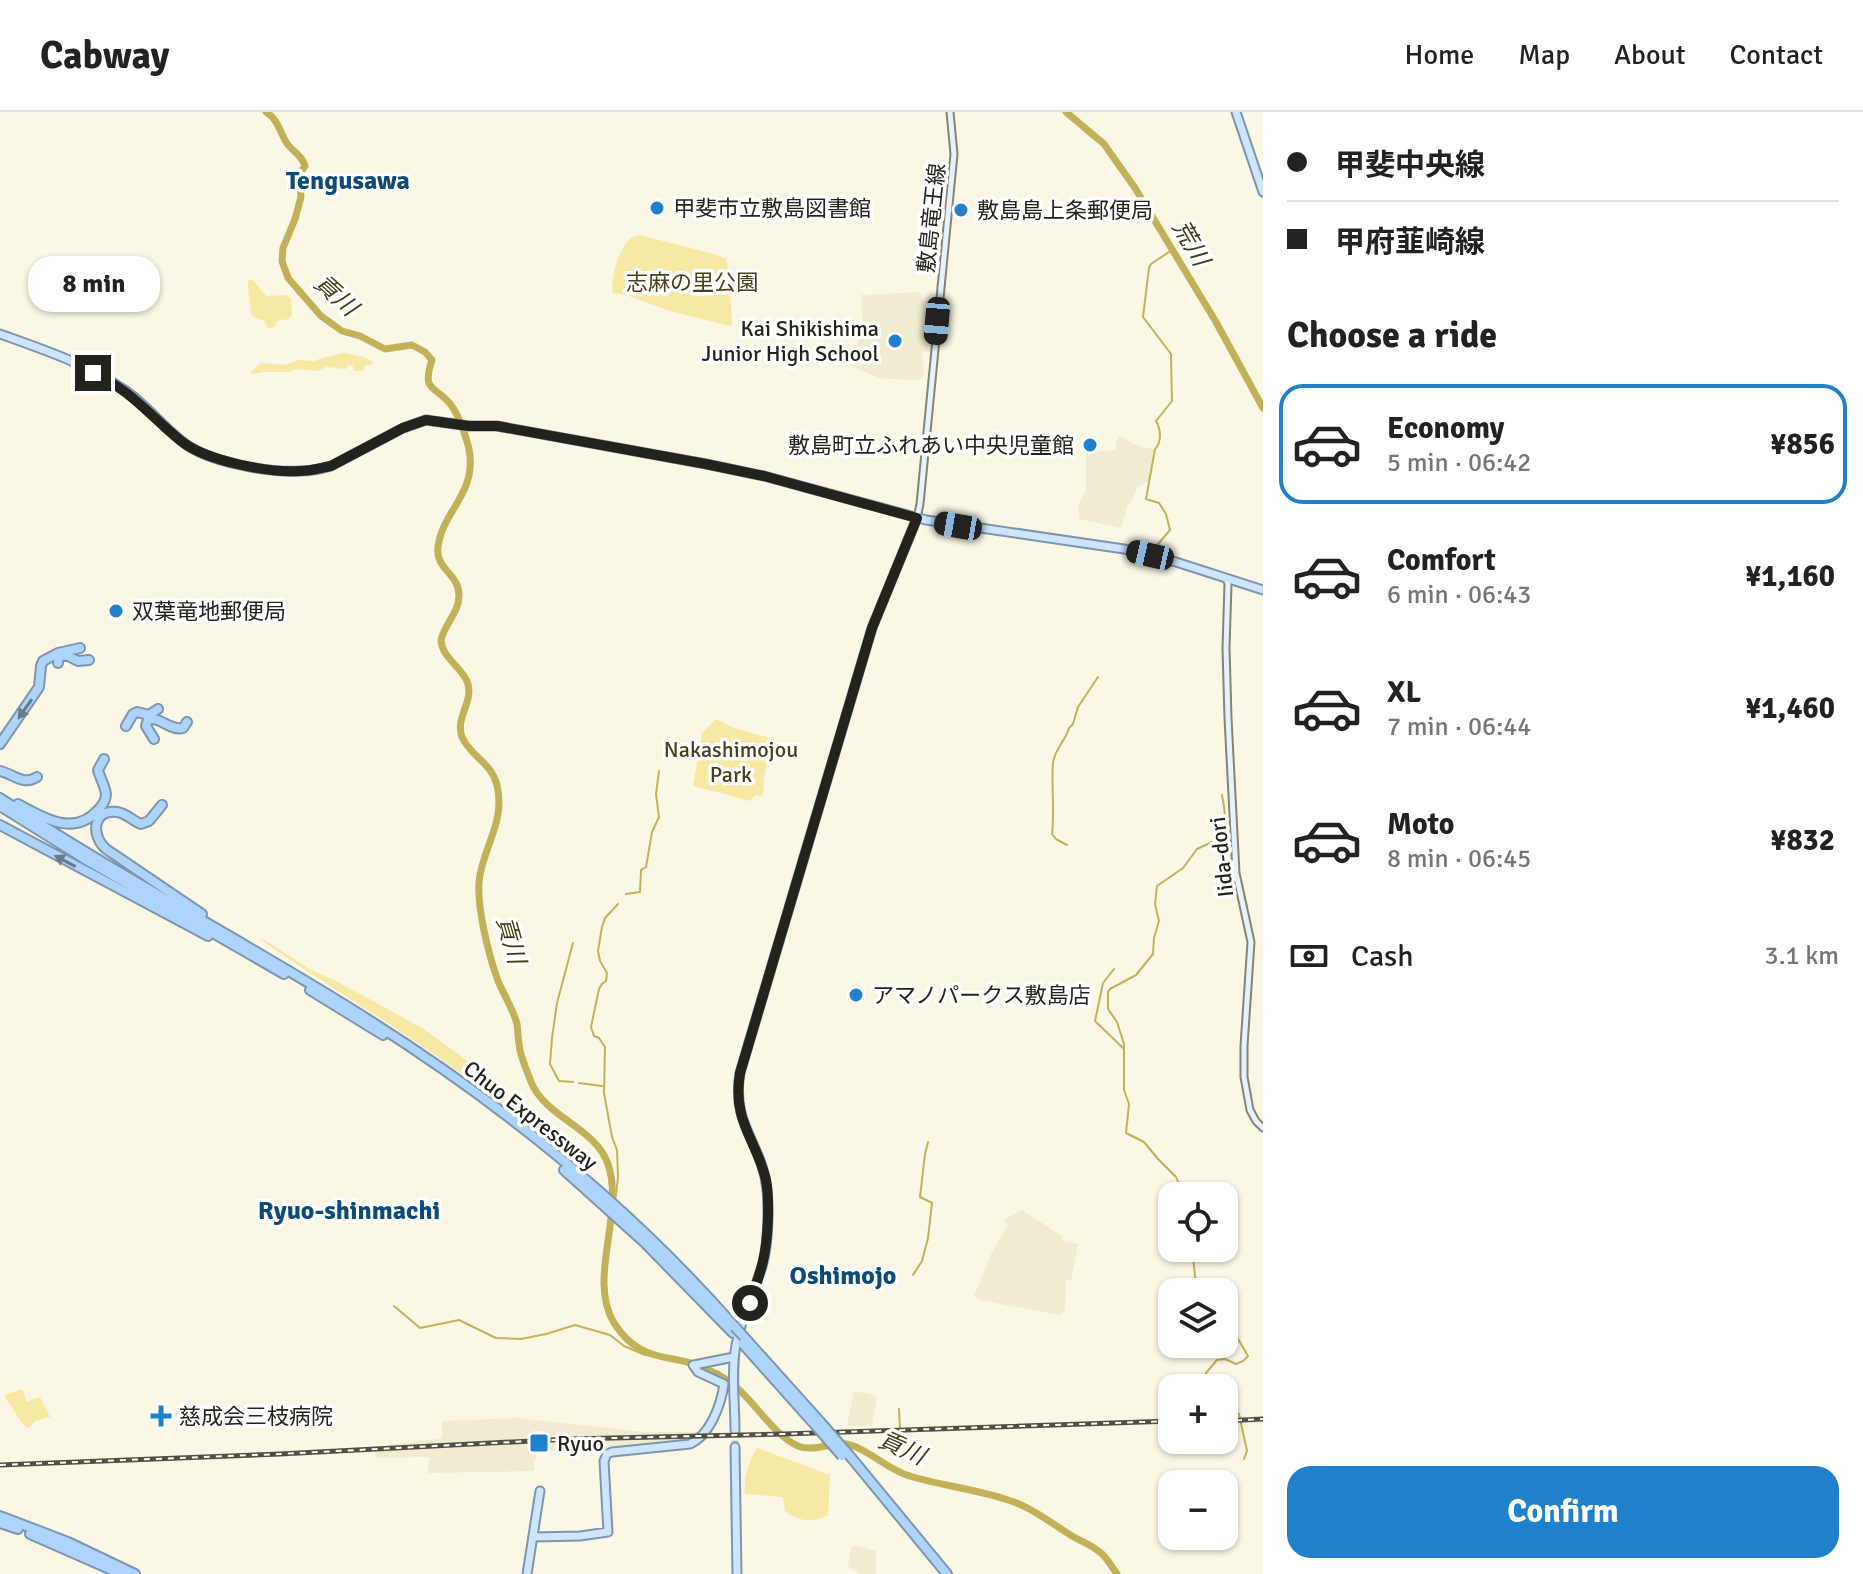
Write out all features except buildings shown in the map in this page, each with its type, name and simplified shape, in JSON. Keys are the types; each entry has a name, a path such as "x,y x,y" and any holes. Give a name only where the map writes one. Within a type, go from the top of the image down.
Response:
{"highway":[{"path":"0,744 36,693 41,682 42,663 48,657 80,648"},
{"path":"41,670 48,662 59,664 57,659 63,655 78,661 89,660"},
{"path":"126,726 135,713 149,715 158,709"},
{"path":"154,739 146,726 148,719 156,719 178,729 187,722"},
{"path":"0,795 55,822 82,822 105,801 105,790 98,770 104,759"},
{"path":"0,771 24,781 37,777"},
{"name":"Chuo Expressway","path":"0,795 91,855 371,1021 520,1127 606,1202 734,1330 947,1574"},
{"path":"162,805 149,821 141,824 119,812 104,815 96,826 98,840 106,849 271,959"},
{"name":"Chuo Expressway","path":"0,806 367,1025 443,1075 606,1202"},
{"path":"0,825 284,974"},
{"path":"0,1516 68,1542 118,1571 134,1569 143,1574"},
{"name":"Chuo Expressway","path":"898,1518 940,1574"},
{"path":"0,1523 118,1571 135,1574"}],"main road":[{"name":"敷島竜王線","path":"917,518 954,154 950,112"},
{"path":"1236,112 1263,192"},
{"path":"0,334 43,349 124,389 195,451 251,466 293,472 331,466 403,428 426,420 497,426 706,464 809,487 917,518 1124,549 1263,590"},
{"path":"735,1430 734,1357 744,1315 764,1260 767,1200 759,1160 739,1111 740,1073 872,628 917,518"},
{"name":"Iida-dori","path":"1226,577 1228,718 1236,873 1251,942 1244,1077 1250,1110 1263,1128"},
{"path":"534,1537 608,1532 604,1461 607,1454 696,1441 717,1410 724,1384 698,1372 694,1365 734,1357"},
{"path":"735,1447 737,1574"},
{"path":"527,1574 540,1491"}],"shaded area":[{"name":"Kai Shikishima Junior High School","path":"921,292 927,321 933,322 930,352 922,352 924,375 919,380 887,379 849,365 863,331 861,295"},
{"path":"1118,436 1155,450 1149,481 1138,486 1128,504 1121,528 1079,519 1078,505 1086,491 1086,453 1115,450"},
{"path":"1022,1210 1062,1236 1062,1241 1078,1244 1071,1280 1066,1280 1065,1311 1060,1315 980,1300 974,1296 992,1252 1008,1225 1003,1220"},
{"path":"854,1391 877,1396 872,1426 847,1426"},
{"path":"516,1418 646,1432 697,1432 692,1441 536,1452 534,1471 428,1473 429,1457 376,1458 375,1447 442,1438 442,1421"},
{"path":"854,1545 876,1551 876,1574 860,1574 848,1567"}],"green space":[{"name":"志麻の里公園","path":"640,235 726,259 732,324 670,311 613,293 620,254 628,241"},
{"path":"248,280 253,280 266,296 286,295 291,298 292,315 286,321 276,322 275,327 268,328 264,321 252,316"},
{"path":"344,353 364,357 372,364 365,366 363,371 355,371 352,365 348,365 346,369 326,367 317,371 295,369 252,374 251,371 261,363 284,365"},
{"name":"Nakashimojou Park","path":"716,719 772,740 763,796 755,795 751,801 693,786 702,733"},
{"path":"258,938 309,969 424,1029 506,1089 512,1104 507,1108 433,1053"},
{"path":"23,1389 26,1402 40,1397 50,1417 35,1421 29,1428 23,1425 4,1395"},
{"path":"757,1448 830,1475 828,1515 816,1520 801,1519 785,1512 783,1497 745,1494 747,1470"}],"waterway":[{"name":"貢川","path":"266,112 305,166 299,175 301,197 283,248 282,261 288,278 321,316 342,331 385,349 412,345 425,352 432,360 429,383 454,410 468,444 470,470 467,482 445,524 438,555 455,582 459,595 457,607 441,640 445,652 468,684 460,730 466,744 494,777 499,799 496,823 479,882 482,919 498,981 517,1024 521,1054 531,1082 548,1105 593,1141 608,1164 612,1204 604,1286 614,1323 633,1345 643,1351 697,1365 730,1382 778,1432 798,1446 851,1445 902,1473 1016,1503 1098,1550 1117,1574"},
{"name":"荒川","path":"1066,112 1104,144 1135,188 1216,322 1263,408"},
{"path":"1153,550 1170,530 1159,503 1146,499 1155,449 1160,439 1156,421 1172,401 1171,354 1143,317 1149,268 1172,250"},
{"path":"1067,845 1052,834 1054,758 1073,724 1078,707 1098,677"},
{"path":"626,894 640,892 641,870 646,867 652,832 659,817 656,794 659,771"},
{"path":"1178,1182 1144,1142 1126,1133 1129,1104 1124,1090 1124,1044 1117,1022 1108,1009 1108,992 1136,975 1153,954 1159,921 1155,904 1157,886 1183,868 1197,849 1212,842 1217,844 1221,839 1225,821 1222,795"},
{"path":"615,1203 617,1150 604,1093 605,1047 594,1036 591,1027 599,989 606,981 607,973 598,951 602,927 605,918 618,904"},
{"path":"573,943 557,1003 550,1064 559,1081 573,1082"},
{"path":"1114,969 1103,983 1095,1021 1123,1048"},
{"path":"579,1083 602,1086"},
{"path":"913,1275 922,1261 932,1203 920,1197 928,1142"},
{"path":"1194,1262 1196,1278"},
{"path":"394,1306 420,1328 459,1320 496,1338 521,1339 575,1325 610,1335 624,1346 645,1355 666,1357"},
{"path":"1206,1374 1217,1360 1225,1359 1236,1364 1248,1356 1238,1339"},
{"path":"899,1409 900,1428"},
{"path":"1238,1414 1247,1451 1244,1459"}],"tunnel":[{"path":"735,1430 735,1447"}],"railway":[{"path":"1238,1420 1263,1419"},
{"path":"0,1465 570,1439 1158,1421"}],"place":[{"name":"甲斐市立敷島図書館","path":"657,208"},
{"name":"敷島島上条郵便局","path":"961,210"},
{"name":"Kai Shikishima Junior High School","path":"895,341"},
{"name":"敷島町立ふれあい中央児童館","path":"1090,445"},
{"name":"双葉竜地郵便局","path":"116,611"},
{"name":"アマノパークス敷島店","path":"856,995"},
{"name":"慈成会三枝病院","path":"161,1416"},
{"name":"Ryuo","path":"539,1443"}],"district":[{"name":"Tengusawa","path":"348,180"},
{"name":"Ryuo-shinmachi","path":"349,1210"},
{"name":"Oshimojo","path":"843,1275"}],"route":[{"path":"93,373 124,389 195,451 251,466 293,472 331,466 403,428 426,420 497,426 706,464 809,487 917,518 872,628 740,1073 739,1111 759,1160 767,1193 764,1260 750,1303"}]}
